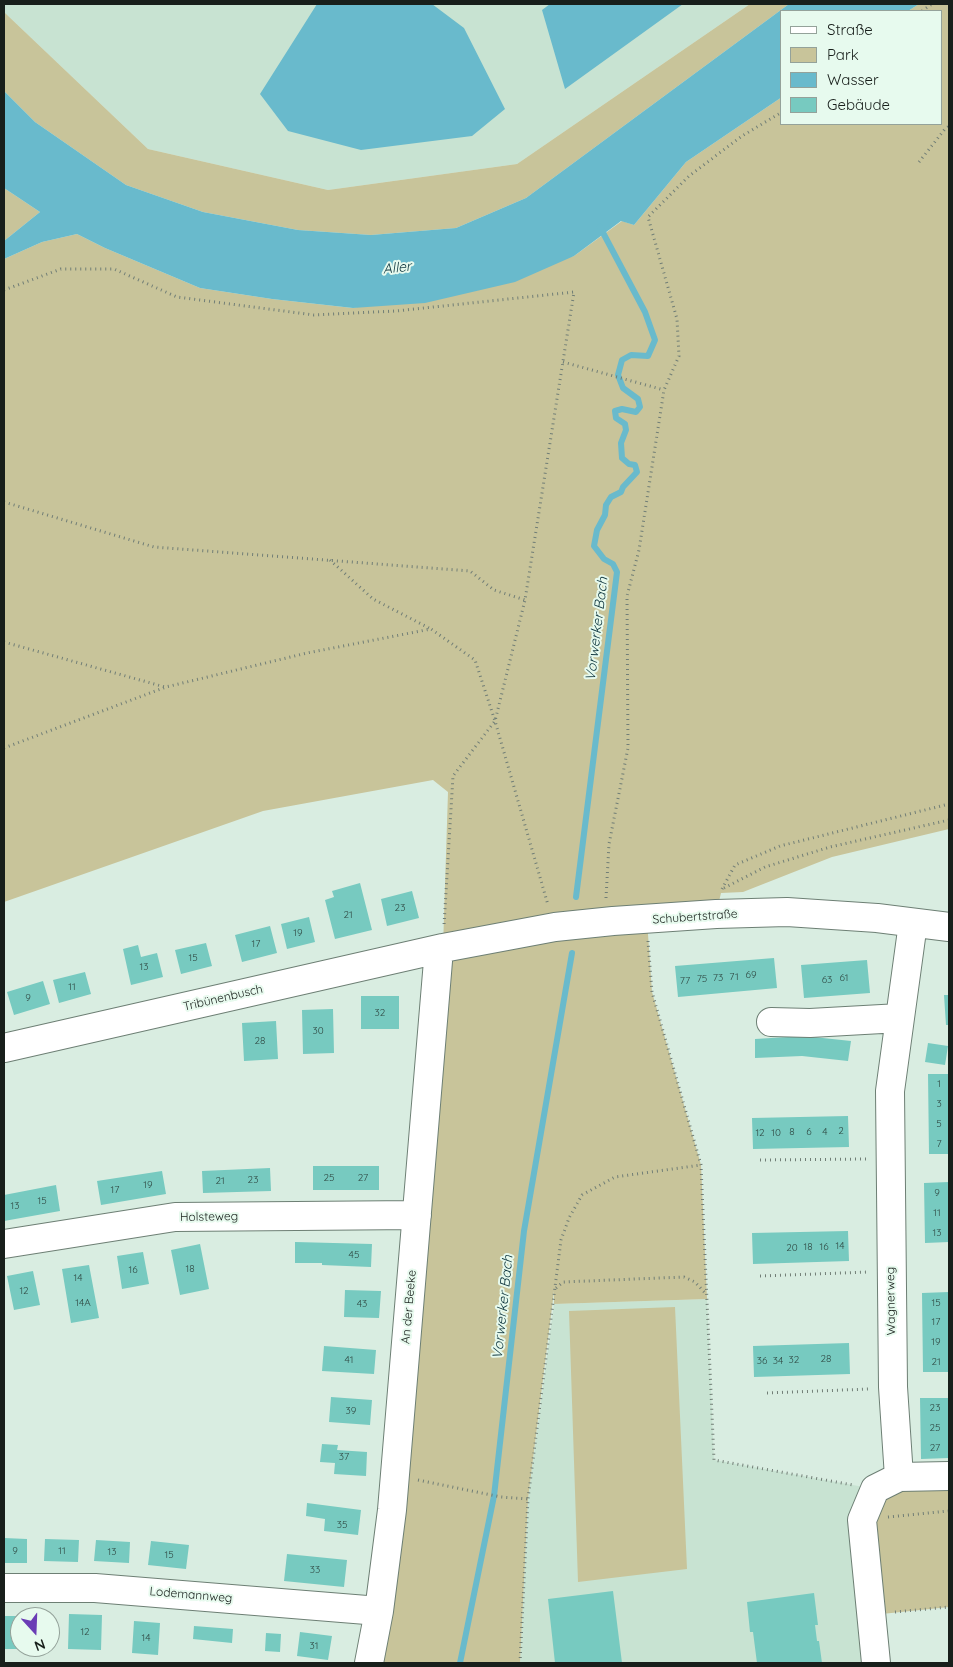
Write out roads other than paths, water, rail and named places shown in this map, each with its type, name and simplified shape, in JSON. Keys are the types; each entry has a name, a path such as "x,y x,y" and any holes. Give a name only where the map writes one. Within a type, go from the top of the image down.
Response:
{"street":[{"name":"Schubertstraße","path":"441,948 555,927 716,914 787,912 877,918 949,927"},
{"name":"Wagnerweg","path":"876,1663 862,1520 887,1483 893,1388 890,1092 913,923"},
{"name":"Tribünenbusch","path":"4,1048 441,948"},
{"name":"An der Beeke","path":"369,1663 379,1611 392,1510 441,948"},
{"path":"771,1022 810,1023 900,1018"},
{"name":"Holsteweg","path":"4,1244 175,1217 417,1215"},
{"path":"887,1483 949,1476"},
{"name":"Lodemannweg","path":"4,1588 95,1588 379,1611"}],"water":[{"path":"317,4 432,4 464,28 505,109 472,136 361,150 288,131 260,94"},
{"path":"550,4 683,4 565,89 542,10"},
{"path":"789,4 919,4 910,10 781,10"},
{"name":"Aller","path":"780,11 780,98 686,162 634,225 621,221 574,256 515,282 425,303 353,308 272,299 200,288 105,248 77,234 42,242 4,259 4,241 40,212 4,188 4,91 35,122 126,185 203,212 298,230 371,235 456,228 526,198"}],"waterway":[{"name":"Vorwerker Bach","path":"576,897 617,572 613,564 604,559 594,546 597,530 605,515 606,505 611,497 621,492 623,487 637,472 635,465 629,464 622,458 621,443 626,430 625,424 616,418 615,411 622,409 636,412 640,407 638,399 623,388 618,375 622,360 631,355 648,356 655,340 645,312 600,227"},
{"name":"Vorwerker Bach","path":"460,1663 494,1496 524,1231 572,953"}]}
